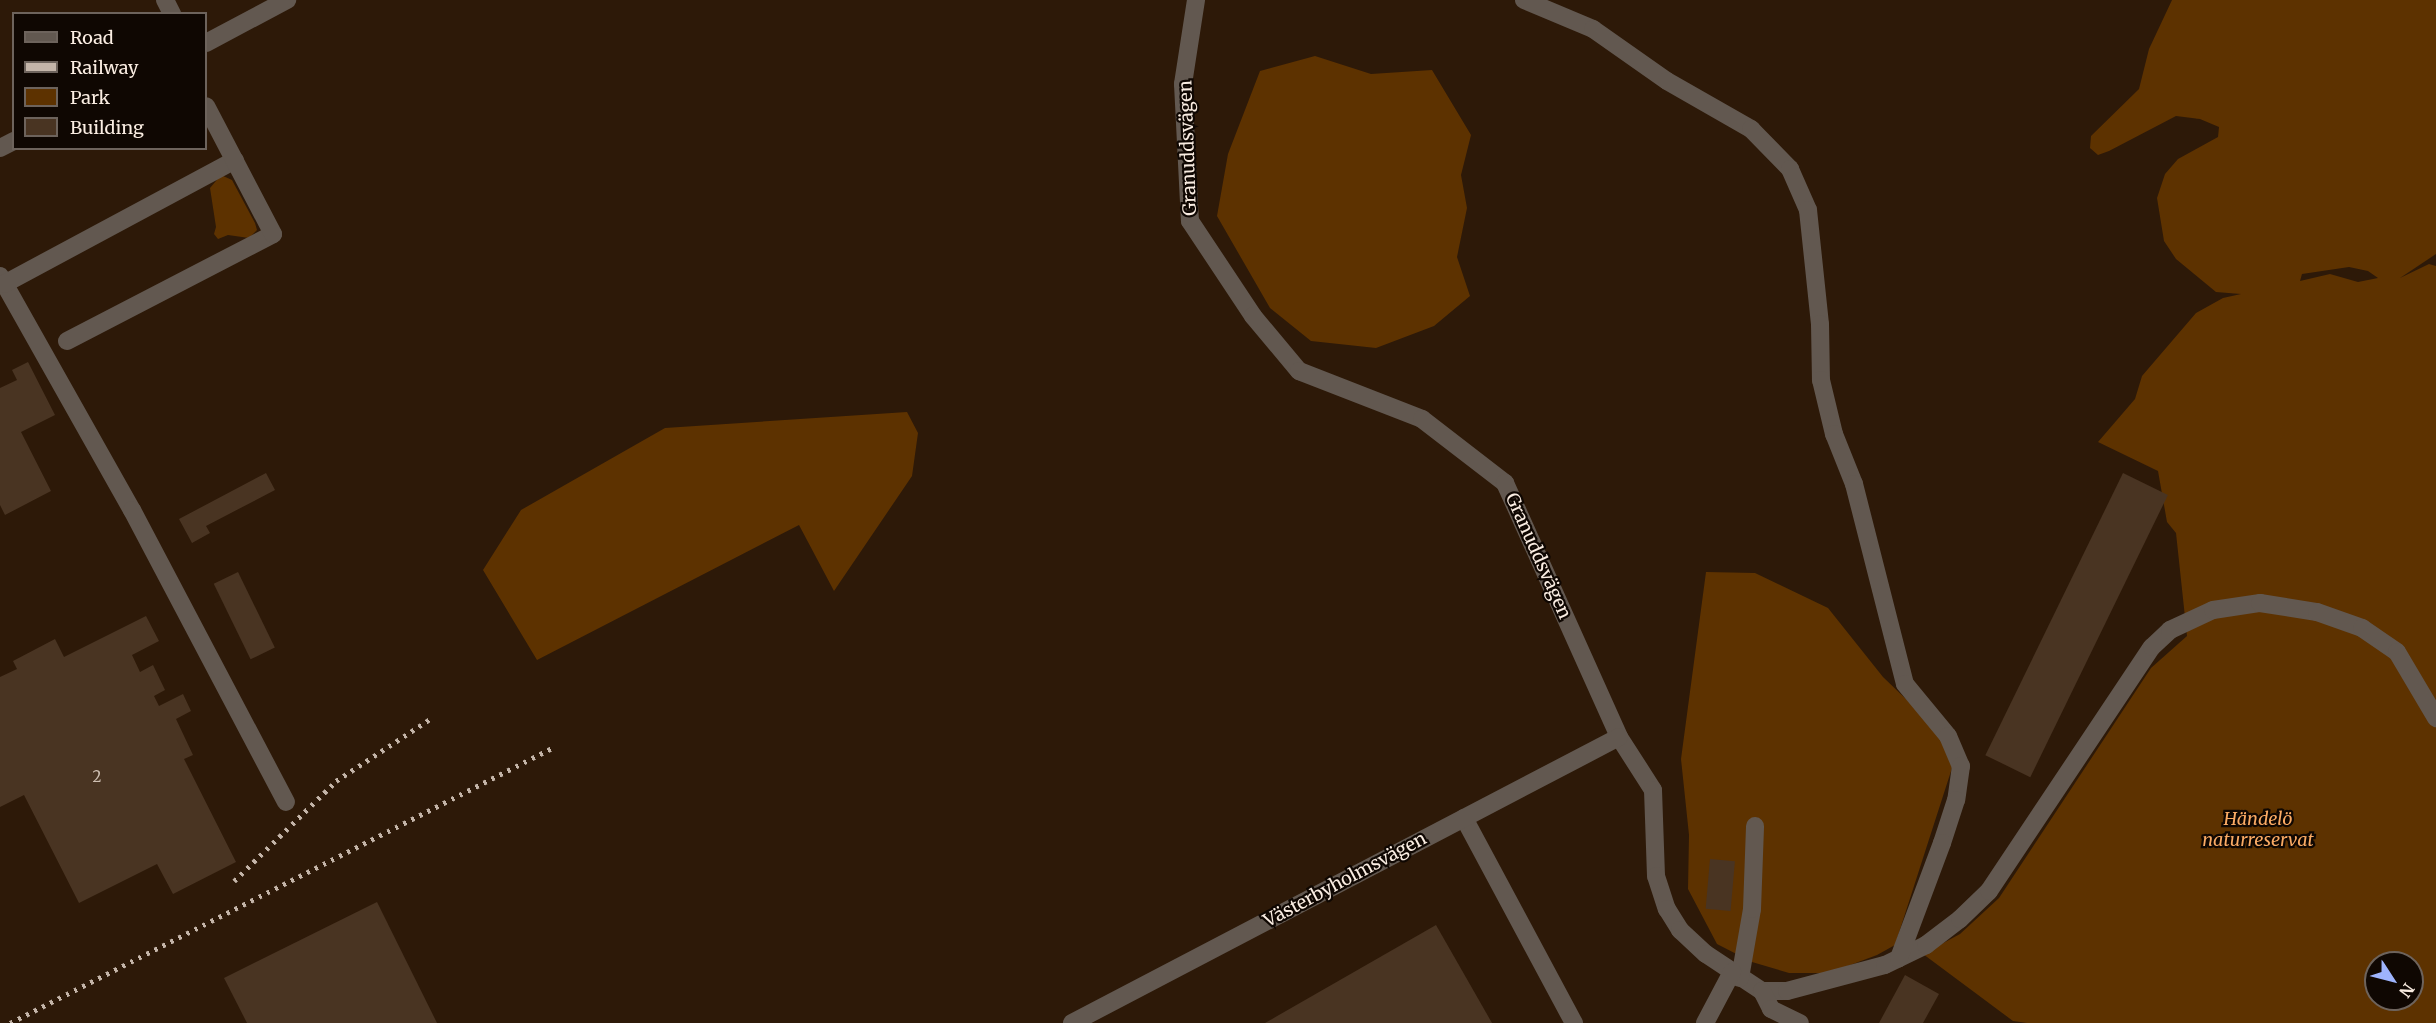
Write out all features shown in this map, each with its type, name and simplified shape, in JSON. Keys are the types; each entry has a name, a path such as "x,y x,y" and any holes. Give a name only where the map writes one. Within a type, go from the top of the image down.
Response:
{"street":[{"path":"207,42 287,0"},
{"name":"Granuddsvägen","path":"1196,0 1183,84 1190,221 1253,316 1299,371 1422,420 1505,483 1619,737 1653,790 1656,876 1667,909 1680,930 1736,975 1762,991"},
{"path":"1524,0 1593,29 1667,81 1706,100 1751,129 1790,169 1808,210 1820,324 1821,380 1834,434 1854,484 1905,684 1948,736 1961,766 1952,811 1899,958"},
{"path":"67,341 273,234 207,108"},
{"path":"235,160 2,280 132,510 286,802"},
{"path":"1800,1023 1771,1009 1762,991 1787,991 1834,981 1899,958 1960,919 1989,891 2151,647 2170,630 2213,610 2260,603 2317,612 2362,628 2397,652 2436,718"},
{"name":"Västerbyholmsvägen","path":"1072,1023 1619,737"},
{"path":"1464,818 1574,1023"},
{"path":"1705,1023 1736,975 1752,909 1755,826"}],"green space":[{"name":"Händelö naturreservat","path":"2172,0 2436,0 2436,254 2400,278 2429,264 2436,266 2436,1023 2027,1023 2013,1021 1923,954 1960,934 1999,898 2151,668 2187,636 2176,533 2167,522 2158,471 2098,442 2135,399 2142,376 2196,313 2223,298 2241,294 2216,292 2176,259 2164,241 2157,198 2165,174 2178,159 2218,137 2219,127 2200,119 2176,116 2109,151 2098,155 2090,148 2091,136 2139,89 2149,49","holes":["2349,267 2368,271 2378,278 2358,282 2330,274 2300,281 2302,274"]},
{"path":"1315,56 1371,74 1432,70 1471,135 1461,175 1467,208 1457,257 1470,296 1434,326 1376,348 1311,341 1270,308 1217,216 1228,154 1260,71"},
{"path":"221,175 232,180 255,223 257,230 249,238 228,235 218,239 214,234 216,227 210,188"},
{"path":"907,412 918,433 912,476 834,591 799,525 537,660 483,570 521,510 665,428"},
{"path":"1706,572 1755,573 1828,608 1883,677 1935,727 1953,765 1895,945 1877,955 1829,973 1789,973 1752,962 1717,944 1688,889 1689,835 1681,759"}],"building":[{"path":"28,362 55,415 21,432 51,491 5,515 0,505 0,388 17,380 12,370"},
{"path":"266,473 275,490 206,526 210,533 192,543 179,519"},
{"path":"2123,473 2168,495 2030,777 1985,755"},
{"path":"238,572 275,647 251,659 214,584"},
{"path":"146,616 159,641 132,655 140,672 153,665 165,690 154,696 159,706 183,694 191,711 176,719 193,755 184,759 236,862 173,894 157,864 79,903 24,795 0,807 0,677 17,669 13,661 55,639 64,657"},
{"path":"1710,859 1735,861 1731,911 1706,909"},
{"path":"377,902 437,1023 247,1023 224,978"},
{"path":"1436,925 1492,1023 1265,1023"},
{"path":"1905,975 1939,994 1923,1023 1879,1023"}],"railway":[{"path":"234,881 336,781 430,719"},
{"path":"10,1023 554,747"}]}
